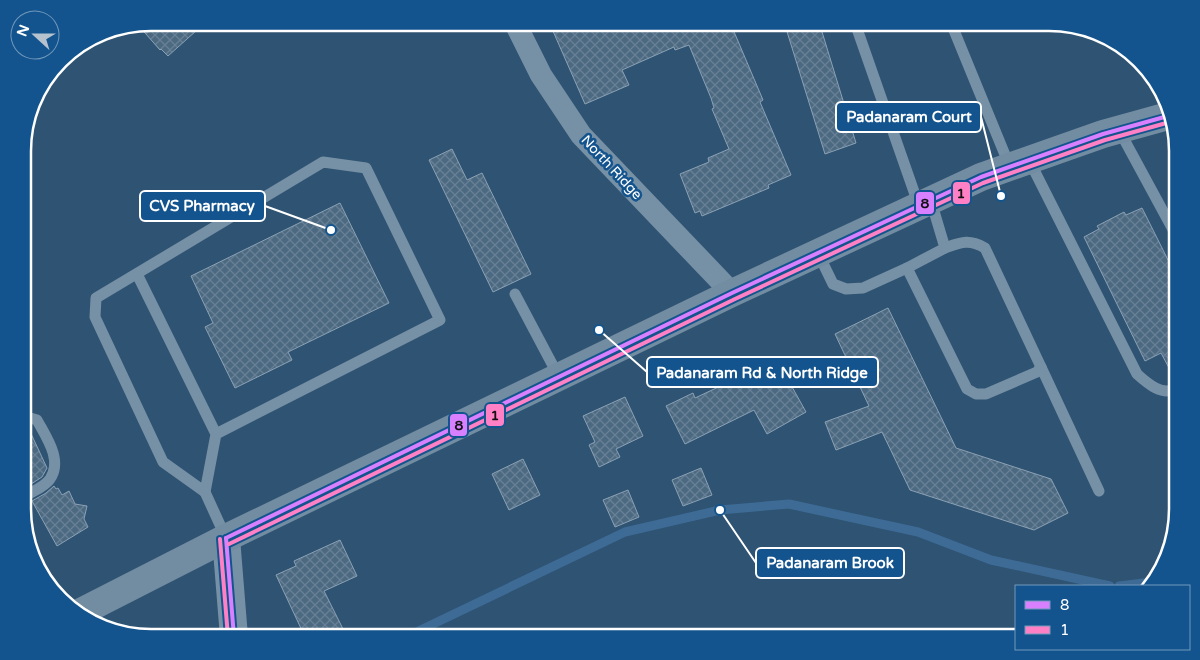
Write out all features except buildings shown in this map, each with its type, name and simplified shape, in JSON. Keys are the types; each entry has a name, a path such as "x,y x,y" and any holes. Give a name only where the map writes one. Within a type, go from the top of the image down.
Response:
{"main road":[{"path":"85,610 226,538 732,293 981,177 1119,130 1164,117"}],"street":[{"name":"North Ridge","path":"519,31 541,75 581,135 732,293"},
{"path":"226,538 233,629"}],"lane":[{"path":"858,31 925,203 945,248"},
{"path":"955,31 1019,163 1137,374 1147,384 1160,390 1169,391"},
{"path":"1119,130 1169,222"},
{"path":"216,434 440,320 366,168 323,162 96,298 95,317 163,462 205,492 226,538"},
{"path":"818,253 833,284 846,289 863,288 945,248 960,243 975,242 985,248 1099,490"},
{"path":"907,268 967,389 976,394 986,394 1037,372 1041,367"},
{"path":"137,274 216,434 205,492"},
{"path":"515,294 559,377"},
{"path":"31,418 37,420 54,455 55,468 50,481 31,493"}],"waterway":[{"path":"423,629 625,532 720,510 789,504 918,532 991,560 1105,585"},
{"path":"1127,585 1143,583"}],"transit line":[{"name":"8","path":"226,538 732,293 981,177 1103,134 1164,117"},
{"name":"1","path":"229,544 735,299 983,183 1105,140 1166,123"},
{"name":"8","path":"226,538 233,629"},
{"name":"1","path":"220,539 227,629"}],"place":[{"name":"Padanaram Court","path":"1001,196"},
{"name":"CVS Pharmacy","path":"331,230"},
{"name":"Padanaram Rd & North Ridge","path":"599,330"},
{"name":"Padanaram Brook","path":"720,510"}]}
